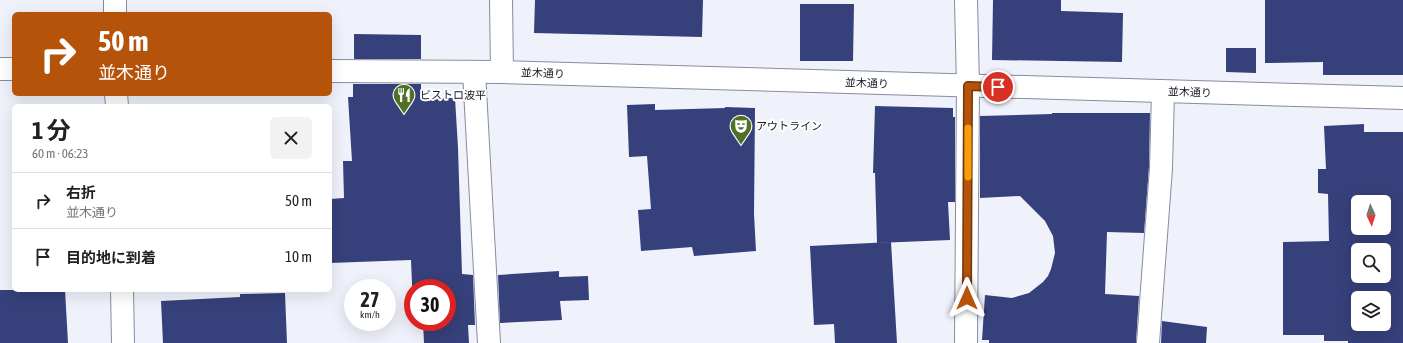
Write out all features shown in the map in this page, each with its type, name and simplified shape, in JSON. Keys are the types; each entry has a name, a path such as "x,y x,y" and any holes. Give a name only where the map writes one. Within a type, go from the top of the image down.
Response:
{"street":[{"path":"115,0 115,12"},
{"path":"501,0 502,72"},
{"path":"966,0 968,86 966,343"},
{"path":"0,69 12,69"},
{"name":"並木通り","path":"332,71 502,72 1403,98"},
{"path":"474,72 489,343"},
{"path":"1148,343 1161,168 1163,92"},
{"path":"122,292 123,343"}],"building":[{"path":"535,0 703,0 702,37 534,33"},
{"path":"993,0 1061,0 1061,11 1123,13 1122,62 992,60"},
{"path":"1265,0 1403,0 1403,75 1323,75 1323,62 1265,63"},
{"path":"800,4 854,4 853,61 800,61"},
{"path":"354,34 421,35 421,59 354,59"},
{"path":"1226,48 1256,48 1256,73 1226,72"},
{"path":"353,84 421,84 421,98 455,98 462,274 473,275 475,325 468,325 469,343 424,343 423,331 456,331 456,279 412,279 411,260 332,263 332,199 344,198 343,161 352,161 348,97 353,97"},
{"path":"655,104 655,110 725,107 755,108 754,214 756,251 694,256 692,247 641,251 638,210 651,209 647,156 629,157 627,105"},
{"path":"875,106 953,108 953,117 955,117 955,202 948,202 950,240 877,243 875,173 873,173"},
{"path":"1052,113 1150,113 1149,167 1144,233 1107,232 1105,294 1139,296 1136,343 989,343 989,340 982,340 985,295 1012,298 1029,293 1048,276 1055,253 1053,236 1045,221 1020,196 980,198 980,116"},
{"path":"1364,124 1364,132 1403,132 1403,343 1348,343 1348,341 1324,341 1324,335 1283,335 1283,242 1329,241 1328,194 1318,193 1318,169 1326,169 1324,126"},
{"path":"891,242 897,343 835,343 834,324 814,325 810,246"},
{"path":"559,271 559,277 588,276 589,300 560,301 562,320 500,323 498,275"},
{"path":"0,290 12,290 12,292 65,292 68,343 0,343"},
{"path":"285,293 287,343 163,343 161,301 240,297 240,294"},
{"path":"1162,321 1207,327 1206,343 1161,343"}],"slow traffic":[{"path":"968,128 968,177"}],"place":[{"name":"ビストロ波平","path":"404,114"},
{"name":"アウトライン","path":"741,146"}],"route":[{"path":"967,298 968,86 998,87"}]}
